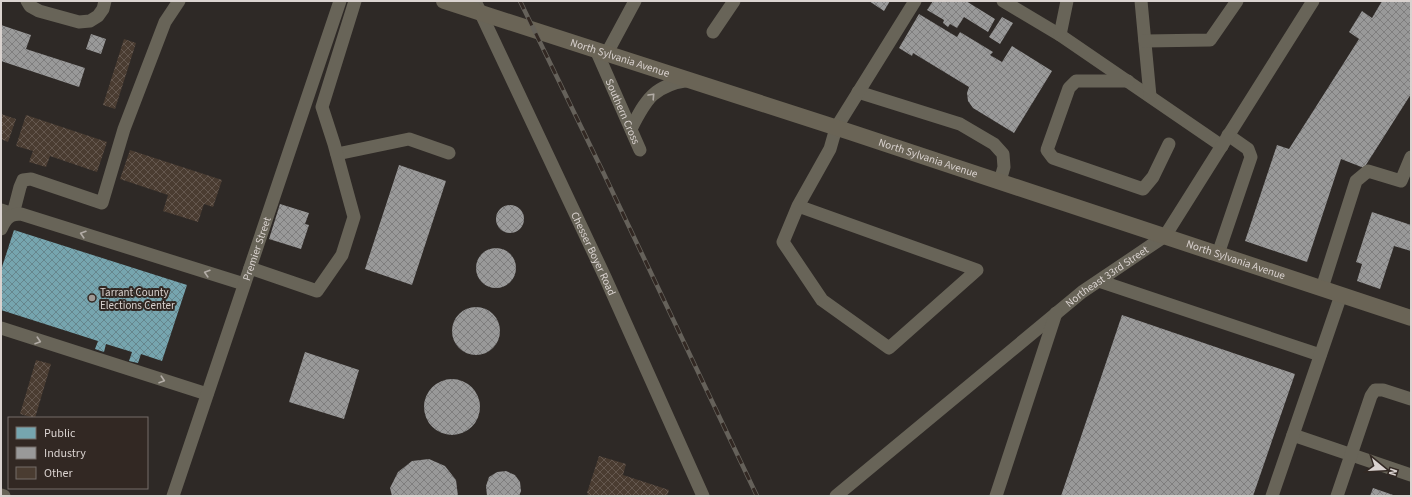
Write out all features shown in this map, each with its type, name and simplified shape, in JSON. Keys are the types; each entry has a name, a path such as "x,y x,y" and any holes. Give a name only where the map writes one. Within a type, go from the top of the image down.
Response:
{"main road":[{"name":"North Sylvania Avenue","path":"444,1 477,7 601,51 1000,181 1411,318"}],"street":[{"path":"27,1 30,6 39,11 79,22 90,21 98,16 103,9 105,1"},
{"path":"1,229 7,212 24,180 31,179 102,202 127,122 165,22 179,1"},
{"name":"Premier Street","path":"173,496 340,1"},
{"path":"250,268 317,291 342,255 354,217 337,154 322,107 355,1"},
{"path":"601,51 635,1"},
{"path":"713,32 734,1"},
{"path":"798,206 976,270 890,348 822,300 783,242 798,206 830,149 836,128 915,1"},
{"path":"1003,1 1060,35 1150,96 1225,141 1248,149 1251,157 1218,254"},
{"path":"1060,35 1067,1"},
{"path":"1141,1 1150,96"},
{"path":"1145,41 1210,40 1237,1"},
{"name":"Northeast 33rd Street","path":"836,496 1082,292 1165,236 1313,1"},
{"name":"Chesser Boyer Road","path":"477,7 605,277 703,496"},
{"name":"Southern Cross","path":"601,51 640,150"},
{"path":"631,129 644,105 657,91 675,82 690,80"},
{"path":"1128,81 1076,81 1069,88 1047,150 1053,158 1143,189 1153,177 1169,144"},
{"path":"858,92 960,124 994,144 1003,154 1004,167 1000,181"},
{"path":"337,154 409,139 450,153"},
{"path":"1322,288 1356,181 1368,171 1401,181 1411,157"},
{"path":"7,212 22,214 244,284"},
{"path":"1100,281 1320,355"},
{"path":"1272,496 1341,295"},
{"path":"996,496 1056,314"},
{"path":"1,328 207,394"},
{"path":"1337,496 1371,396 1375,390 1383,390 1411,399"},
{"path":"1293,436 1411,475"}],"building: Public":[{"name":"Tarrant County Elections Center","path":"14,230 187,285 162,361 141,354 138,363 129,361 132,352 106,344 104,352 95,349 98,341 1,310 1,270"}],"building: Industry":[{"path":"869,1 890,1 884,11"},
{"path":"933,1 966,1 995,19 988,32 964,17 957,28 950,24 948,27 943,23 944,20 927,10"},
{"path":"1382,1 1411,1 1411,94 1364,168 1341,159 1307,262 1245,241 1277,145 1289,149 1359,39 1349,32 1362,11 1372,18"},
{"path":"919,14 957,37 960,32 993,52 990,55 1002,62 1012,46 1052,71 1014,133 973,108 968,101 967,93 969,87 913,53 912,56 899,48"},
{"path":"1002,17 1013,23 1000,44 989,37"},
{"path":"1,25 31,35 26,49 85,68 79,87 1,61"},
{"path":"91,34 106,39 101,54 86,49"},
{"path":"399,165 446,181 412,285 365,269"},
{"path":"280,204 309,213 305,224 309,225 301,249 269,239"},
{"path":"510,205 520,209 524,219 520,229 510,233 500,229 496,219 500,209"},
{"path":"1372,212 1411,225 1411,251 1394,246 1380,289 1357,281 1362,264 1356,262"},
{"path":"500,248 507,251 513,257 516,268 515,276 507,285 500,288 492,288 485,285 477,276 476,264 479,257 488,249"},
{"path":"471,307 481,307 493,314 500,326 500,336 493,348 481,355 471,355 463,351 456,344 452,336 452,326 456,318 463,311"},
{"path":"1122,315 1295,374 1253,496 1061,496"},
{"path":"305,352 359,370 344,419 289,402"},
{"path":"452,379 463,381 472,387 478,396 480,407 478,418 472,427 463,433 452,435 441,433 432,427 426,418 424,407 426,396 432,387 441,381"},
{"path":"429,459 445,466 456,480 458,496 392,496 390,488 398,472 412,461"},
{"path":"506,471 515,475 520,482 521,491 519,496 487,496 486,486 489,477 497,472"},
{"path":"1373,488 1396,496 1370,496"}],"building: Other":[{"path":"124,39 136,43 115,109 103,105"},
{"path":"1,114 16,119 8,142 1,139"},
{"path":"26,115 107,142 97,172 50,156 46,167 29,162 33,151 16,146"},
{"path":"130,150 222,180 213,207 204,204 198,222 163,211 168,195 120,179"},
{"path":"36,360 51,364 35,417 20,414"},
{"path":"599,456 626,464 623,475 669,490 667,496 587,496"}],"railway":[{"path":"520,1 757,496"}],"place":[{"name":"Tarrant County Elections Center","path":"92,298"}]}
